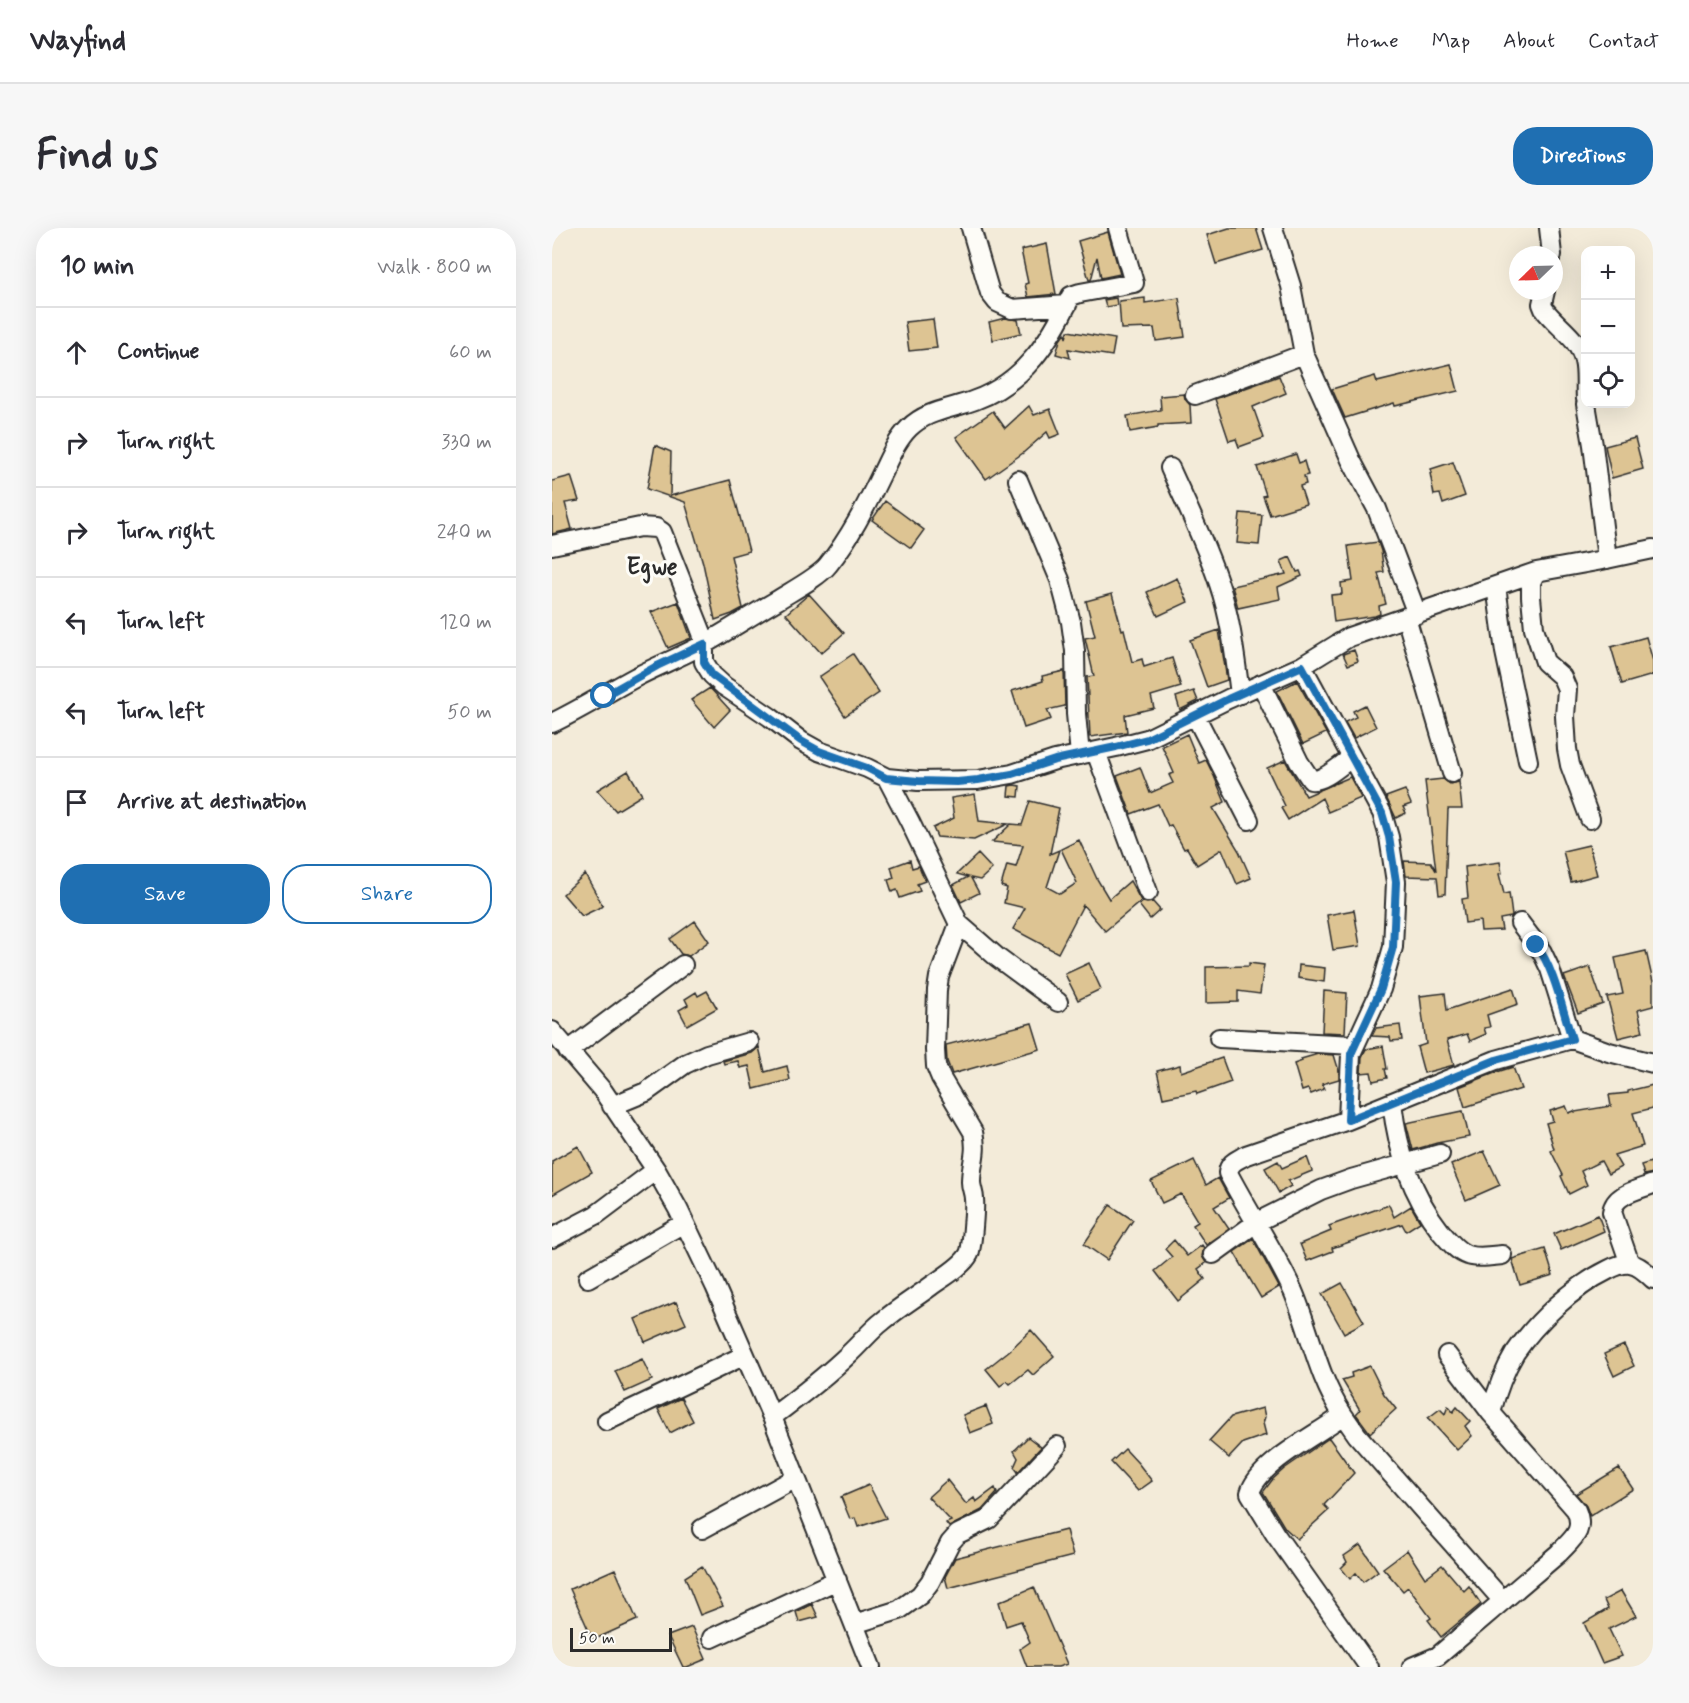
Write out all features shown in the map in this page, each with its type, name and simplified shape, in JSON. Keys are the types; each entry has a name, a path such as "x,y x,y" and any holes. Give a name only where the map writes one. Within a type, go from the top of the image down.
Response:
{"street":[{"path":"971,228 990,293 997,302 1012,309 1067,305"},
{"path":"552,723 657,666 704,644 827,568 872,493 897,442 907,429 920,419 935,412 977,400 1000,389 1017,376 1039,353 1062,316 1071,296 1134,283 1118,228"},
{"path":"1273,228 1291,286 1304,354 1351,460 1380,517 1412,615 1452,773"},
{"path":"1549,228 1551,246"},
{"path":"1543,300 1544,309 1571,337 1581,354"},
{"path":"1195,395 1304,354"},
{"path":"1587,408 1607,559"},
{"path":"1170,468 1220,584 1229,619 1240,694"},
{"path":"1018,480 1060,580 1071,622 1075,651 1076,714 1088,753 1148,892"},
{"path":"552,546 640,527 656,528 662,532 665,539 704,644 704,662 712,675 801,741 819,751 867,768 886,778 918,781 978,780 1012,774 1055,760 1147,739 1302,666 1349,638 1536,572 1653,549"},
{"path":"1536,572 1532,582 1531,597 1534,628 1545,662 1562,677 1567,689 1564,716 1567,749 1570,765 1590,819"},
{"path":"1496,586 1505,652 1528,761"},
{"path":"1302,666 1382,813 1389,837 1396,882 1393,947 1381,989 1351,1054 1348,1120"},
{"path":"1261,684 1299,762 1311,780 1322,779 1351,758"},
{"path":"1195,715 1249,820"},
{"path":"886,778 950,903 958,924 998,958 1058,1002"},
{"path":"1520,923 1542,952 1550,969 1572,1039"},
{"path":"772,1417 823,1377 881,1322 949,1273 969,1255 972,1218 975,1209 971,1186 975,1141 973,1132 941,1078 936,1066 935,1050 939,977 958,924"},
{"path":"568,1050 683,965"},
{"path":"552,1031 603,1092 656,1170 684,1223 715,1286 772,1417 871,1667"},
{"path":"1219,1038 1354,1046"},
{"path":"1503,1601 1357,1435 1331,1397 1293,1293 1257,1222 1228,1173 1228,1167 1246,1155 1348,1120 1496,1060 1572,1039 1653,1063"},
{"path":"612,1106 646,1092 707,1054 749,1042"},
{"path":"1392,1103 1406,1164 1413,1186 1427,1215 1456,1248 1466,1255 1502,1255"},
{"path":"1213,1254 1257,1222 1321,1190 1351,1179 1440,1154"},
{"path":"552,1238 596,1215 656,1170"},
{"path":"1630,1264 1612,1212 1613,1205 1617,1199 1653,1184"},
{"path":"588,1278 684,1223"},
{"path":"1491,1413 1502,1381 1515,1354 1567,1295 1595,1276 1630,1264 1644,1270 1653,1279"},
{"path":"607,1421 745,1355"},
{"path":"1412,1667 1438,1656 1503,1601 1573,1539 1579,1529 1580,1521 1576,1510 1491,1413 1447,1355"},
{"path":"1343,1415 1287,1452 1261,1476 1250,1493 1275,1534 1369,1667"},
{"path":"854,1624 899,1610 920,1595 930,1582 950,1543 958,1534 989,1519 1057,1446"},
{"path":"702,1529 795,1478"},
{"path":"712,1638 837,1580"}],"building":[{"path":"1229,228 1256,228 1263,250 1216,264 1207,235"},
{"path":"1108,232 1120,274 1101,278 1097,257 1091,280 1089,280 1078,241"},
{"path":"1047,244 1056,294 1028,297 1025,284 1028,283 1021,250"},
{"path":"1116,298 1117,305 1106,307 1104,300"},
{"path":"1145,298 1145,303 1179,298 1185,337 1156,341 1154,328 1121,329 1119,301"},
{"path":"1005,318 1018,320 1021,333 993,340 989,322"},
{"path":"933,319 937,348 909,351 905,322"},
{"path":"1068,331 1115,339 1112,356 1068,349 1070,358 1056,354 1060,340 1065,333 1066,338"},
{"path":"1451,364 1458,391 1395,406 1394,403 1345,418 1332,389 1375,376 1377,382"},
{"path":"1279,376 1286,393 1253,407 1264,438 1239,447 1236,439 1229,441 1215,399"},
{"path":"1184,394 1190,405 1191,423 1158,425 1158,427 1130,432 1127,416 1161,410 1160,396"},
{"path":"1029,406 1034,415 1050,409 1060,434 1050,438 1047,432 1023,453 986,479 956,437 993,411 1005,428"},
{"path":"1635,438 1643,469 1612,478 1605,446"},
{"path":"655,445 671,452 670,496 730,480 749,551 731,556 743,608 732,614 715,620 703,563 685,502 647,489"},
{"path":"1296,454 1299,463 1304,461 1308,475 1304,476 1306,484 1300,486 1306,504 1270,515 1257,467"},
{"path":"1453,462 1465,496 1443,504 1440,494 1434,495 1430,473 1432,473 1431,469"},
{"path":"571,476 579,501 565,503 572,529 552,534 552,481"},
{"path":"885,501 924,530 911,548 872,520"},
{"path":"1240,513 1262,515 1259,545 1237,543"},
{"path":"1378,542 1384,572 1378,573 1386,604 1379,606 1380,614 1375,616 1334,622 1331,595 1342,594 1341,583 1353,581 1348,546"},
{"path":"1290,557 1297,572 1300,571 1302,576 1278,587 1280,599 1238,608 1232,586 1286,574 1281,561"},
{"path":"1177,578 1188,602 1158,616 1147,592"},
{"path":"809,594 844,633 821,653 786,614"},
{"path":"1112,594 1132,662 1142,659 1144,667 1172,658 1181,687 1151,696 1154,708 1125,715 1127,732 1090,737 1087,677 1094,676 1085,638 1095,636 1086,601"},
{"path":"678,602 691,638 668,648 651,612"},
{"path":"1219,630 1227,680 1207,687 1190,640"},
{"path":"1646,637 1653,661 1653,675 1622,684 1611,647"},
{"path":"1354,650 1358,661 1348,665 1343,654"},
{"path":"853,654 879,693 845,716 819,677"},
{"path":"1064,671 1065,706 1047,710 1051,719 1024,728 1012,691 1043,681 1042,676"},
{"path":"1297,681 1326,733 1303,744 1277,691"},
{"path":"710,688 730,710 714,727 691,700"},
{"path":"1194,691 1198,701 1180,710 1176,697"},
{"path":"1365,705 1376,727 1354,738 1345,722 1356,717 1353,711"},
{"path":"1187,734 1199,763 1206,760 1214,776 1225,802 1213,808 1239,851 1251,878 1237,884 1222,849 1197,865 1187,848 1184,849 1171,825 1168,826 1158,804 1131,814 1117,776 1140,767 1150,793 1173,783 1169,775 1174,773 1162,746"},
{"path":"1285,760 1306,796 1350,777 1361,798 1328,812 1322,798 1288,820 1281,808 1285,806 1267,768"},
{"path":"628,771 642,795 616,811 597,790"},
{"path":"1443,779 1450,784 1459,782 1462,809 1448,809 1445,894 1439,895 1437,877 1406,876 1404,861 1431,862 1436,871 1425,781"},
{"path":"1009,786 1020,786 1019,797 1008,796"},
{"path":"1405,790 1411,804 1403,807 1406,813 1396,818 1386,797"},
{"path":"975,794 979,821 1008,824 974,840 937,837 933,828 954,818 951,798"},
{"path":"1030,801 1059,808 1050,854 1059,850 1047,887 1060,894 1077,883 1061,849 1079,840 1109,899 1130,881 1141,901 1105,931 1083,905 1058,953 1013,929 1025,908 1004,903 1007,888 1001,886 1007,865 1016,867 1023,845 992,842 1011,824 1022,825"},
{"path":"1589,845 1597,875 1571,882 1563,851"},
{"path":"978,854 992,869 980,880 971,878 979,893 961,902 953,885 968,877 957,874"},
{"path":"910,860 912,868 919,866 925,881 917,884 920,891 900,898 897,890 892,892 888,880 894,878 891,867"},
{"path":"1500,862 1502,873 1499,874 1504,894 1509,893 1512,916 1500,919 1502,930 1481,931 1480,921 1465,923 1462,899 1468,898 1465,867"},
{"path":"585,874 603,906 582,916 563,894"},
{"path":"1143,902 1153,902 1160,910 1150,919 1139,905"},
{"path":"1354,910 1360,946 1333,950 1327,915"},
{"path":"695,921 709,941 689,956 681,954 670,939"},
{"path":"1646,951 1653,982 1653,1006 1638,1010 1643,1032 1618,1038 1607,997 1623,994 1615,958"},
{"path":"1089,963 1101,989 1078,1000 1065,974"},
{"path":"1249,963 1264,965 1260,994 1238,991 1238,1002 1206,1003 1206,967 1249,966"},
{"path":"1299,965 1325,968 1324,982 1298,978"},
{"path":"1590,967 1603,1004 1578,1013 1564,976"},
{"path":"1513,988 1518,1004 1487,1015 1490,1027 1484,1028 1486,1034 1470,1041 1467,1034 1447,1040 1454,1065 1424,1073 1417,1047 1426,1044 1420,996 1445,993 1447,1010"},
{"path":"707,991 717,1008 687,1025 679,1010 688,1005 685,999 696,992 698,996"},
{"path":"1324,991 1347,993 1345,1033 1322,1032"},
{"path":"1032,1023 1040,1049 952,1074 947,1061 946,1045"},
{"path":"1400,1025 1402,1040 1391,1041 1390,1037 1372,1036 1376,1028"},
{"path":"1383,1046 1387,1078 1373,1081 1371,1072 1361,1073 1362,1057 1366,1049"},
{"path":"759,1047 765,1072 787,1066 790,1080 754,1089 749,1066 740,1068 738,1061 724,1064 723,1061 752,1053"},
{"path":"1318,1054 1334,1055 1339,1079 1322,1084 1324,1089 1311,1094 1308,1089 1302,1091 1294,1064 1302,1061 1301,1059"},
{"path":"1222,1058 1231,1082 1197,1094 1196,1091 1163,1098 1157,1071 1180,1065 1181,1072"},
{"path":"1513,1067 1521,1089 1465,1107 1459,1087"},
{"path":"1653,1085 1653,1108 1633,1113 1643,1146 1614,1155 1621,1167 1608,1174 1601,1161 1581,1171 1587,1185 1569,1194 1561,1176 1563,1175 1551,1151 1554,1149 1546,1123 1553,1121 1550,1111 1566,1106 1569,1113 1611,1106 1609,1095 1628,1093 1628,1091"},
{"path":"1463,1111 1469,1137 1413,1150 1406,1123"},
{"path":"578,1146 592,1172 552,1195 552,1161"},
{"path":"1484,1151 1500,1185 1466,1200 1451,1165"},
{"path":"1307,1157 1312,1171 1288,1181 1291,1186 1279,1193 1265,1168 1278,1161 1282,1168"},
{"path":"1194,1160 1206,1185 1218,1178 1229,1198 1214,1207 1229,1229 1206,1245 1193,1225 1198,1222 1181,1194 1162,1203 1151,1181"},
{"path":"1651,1162 1653,1173 1644,1175 1641,1165"},
{"path":"1110,1205 1133,1220 1107,1260 1084,1244"},
{"path":"1389,1205 1394,1217 1411,1206 1420,1222 1406,1231 1402,1224 1332,1248 1333,1251 1307,1261 1300,1244 1331,1231 1329,1226"},
{"path":"1598,1215 1604,1231 1561,1250 1554,1234"},
{"path":"1253,1239 1279,1287 1261,1298 1234,1252"},
{"path":"1174,1240 1187,1256 1202,1245 1204,1248 1202,1256 1206,1263 1198,1269 1205,1279 1178,1301 1155,1271 1172,1257 1165,1249"},
{"path":"1545,1249 1553,1275 1520,1285 1512,1259"},
{"path":"1342,1283 1364,1322 1344,1333 1322,1294"},
{"path":"676,1302 686,1324 645,1342 635,1319"},
{"path":"1031,1330 1054,1356 1033,1375 1028,1370 1010,1384 1007,1381 1000,1386 986,1369"},
{"path":"1624,1345 1634,1366 1614,1376 1604,1354"},
{"path":"642,1359 652,1380 625,1392 615,1371"},
{"path":"1370,1366 1384,1394 1396,1409 1370,1433 1356,1414 1360,1410 1342,1380 1352,1377 1351,1373"},
{"path":"681,1398 693,1421 670,1433 658,1409"},
{"path":"986,1406 993,1424 970,1433 963,1415"},
{"path":"1448,1406 1453,1412 1457,1407 1470,1421 1465,1426 1472,1436 1457,1450 1428,1418 1440,1409 1445,1414"},
{"path":"1263,1408 1266,1435 1243,1443 1229,1458 1209,1441 1231,1417"},
{"path":"1028,1437 1041,1447 1018,1472 1014,1467 1018,1458 1014,1451"},
{"path":"1329,1438 1354,1473 1324,1505 1329,1510 1297,1539 1285,1528 1263,1492 1284,1469"},
{"path":"1125,1449 1152,1481 1138,1491 1111,1462"},
{"path":"1619,1468 1633,1489 1590,1516 1586,1506 1576,1494"},
{"path":"947,1480 966,1504 974,1498 976,1502 995,1488 997,1493 982,1510 949,1527 946,1523 951,1521 928,1497"},
{"path":"869,1485 886,1518 858,1527 855,1518 850,1519 841,1497"},
{"path":"1066,1530 1073,1556 948,1588 945,1577 955,1558"},
{"path":"1360,1545 1378,1571 1363,1582 1356,1573 1350,1579 1341,1568 1347,1562 1344,1556"},
{"path":"1407,1550 1425,1578 1442,1565 1464,1591 1469,1586 1481,1604 1441,1637 1428,1620 1431,1618 1408,1587 1403,1591 1383,1568"},
{"path":"702,1566 723,1606 700,1615 685,1577"},
{"path":"615,1569 637,1620 593,1640 570,1589"},
{"path":"1034,1587 1067,1664 1058,1667 1027,1667 1020,1649 1030,1642 1021,1621 1006,1626 999,1602"},
{"path":"1621,1591 1636,1616 1609,1629 1622,1656 1602,1663 1584,1623 1608,1609 1604,1600"},
{"path":"812,1604 818,1617 799,1622 796,1612"},
{"path":"692,1627 706,1659 683,1667 668,1636"}],"district":[{"name":"Egwe","path":"652,567"}],"route":[{"path":"604,696 657,666 704,644 704,662 712,675 801,741 819,751 867,768 886,778 957,782 1012,774 1055,760 1147,739 1302,666 1382,813 1389,837 1396,882 1393,947 1381,989 1351,1054 1348,1120 1496,1060 1572,1039 1550,969 1536,945"}]}
